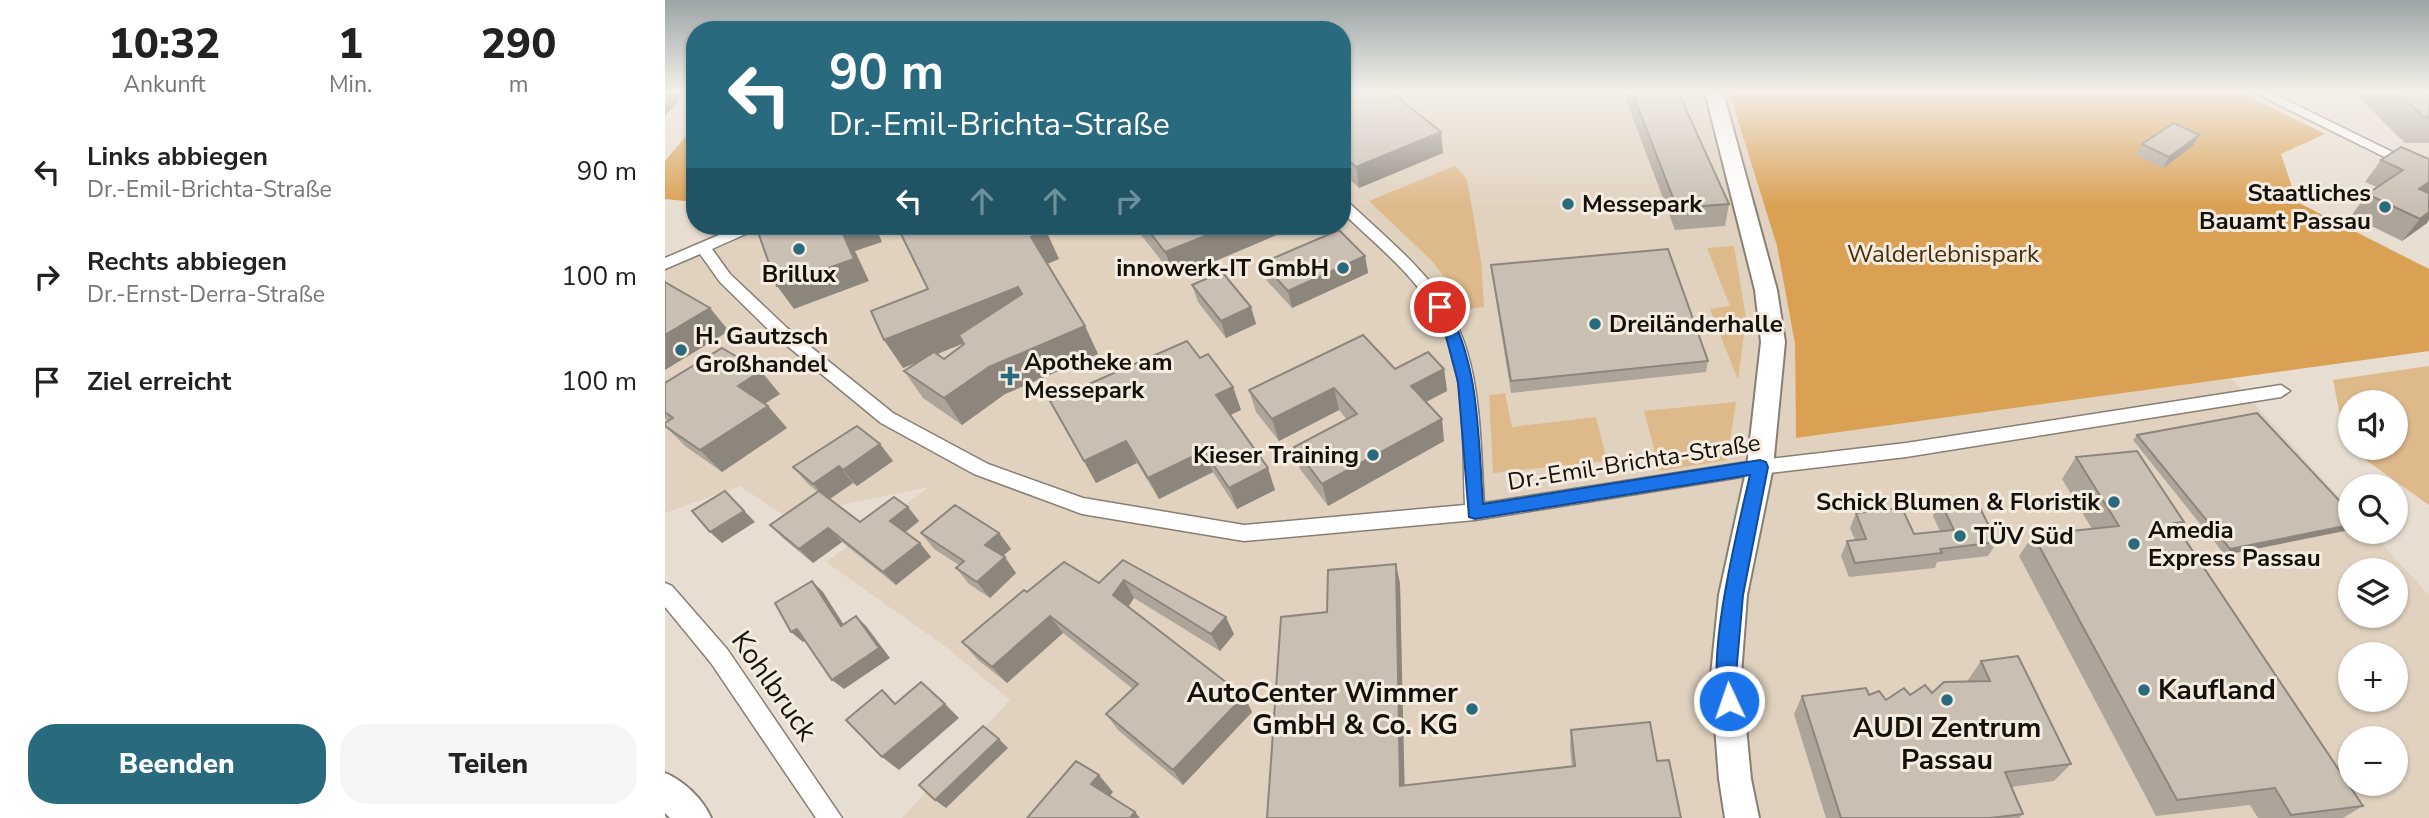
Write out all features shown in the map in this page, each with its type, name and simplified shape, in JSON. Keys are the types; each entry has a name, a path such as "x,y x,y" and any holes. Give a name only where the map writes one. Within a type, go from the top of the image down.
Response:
{"main road":[{"path":"1724,130 1766,290 1773,342 1760,467 1733,595 1726,675 1735,779 1742,818"},
{"path":"665,790 694,818"}],"street":[{"path":"2337,130 2429,175"},
{"path":"1351,213 1440,307 1451,329 1465,382 1475,512"},
{"path":"665,264 731,235"},
{"name":"Dr.-Emil-Brichta-Straße","path":"703,247 725,278 780,331 887,418 981,469 1081,506 1244,533 1475,512 1760,467 1906,450 2281,391"},
{"name":"Kohlbruck","path":"665,592 719,656 830,818"}],"shaded area":[{"path":"1351,130 1741,130 1777,246 1795,344 1796,438 2231,378 2338,496 2338,544 2382,544 2395,558 2338,558 2338,628 2408,628 2408,572 2429,595 2429,818 902,818 1010,700 946,647 826,562 929,487 785,516 740,486 665,513 665,264 703,247 718,235 1351,235"},
{"path":"1455,166 1467,179 1481,261 1484,307 1468,309 1433,262 1369,201"},
{"path":"1734,246 1746,318 1738,380 1710,309 1730,306 1707,248"},
{"path":"2429,366 2429,505 2408,490 2408,474 2385,474 2366,460 2408,460 2408,390 2338,390 2338,405 2333,380"},
{"path":"1505,393 1512,427 1596,417 1607,461 1493,473 1489,395"},
{"path":"1736,402 1727,460 1660,471 1644,411"}],"green space":[{"name":"Walderlebnispark","path":"1741,130 2317,130 2325,134 2281,154 2297,202 2429,269 2429,351 1796,438 1795,344 1777,246"},
{"path":"686,136 686,201 665,199 665,161"}],"building":[{"path":"1351,130 1441,132 1356,167 1351,163"},
{"path":"1647,130 1695,130 1729,204 1677,208"},
{"path":"2163,130 2189,130 2199,135 2169,157 2142,144"},
{"path":"2401,147 2429,159 2429,182 2419,189 2429,193 2429,212 2420,219 2367,194 2403,170 2381,160"},
{"path":"759,235 844,235 854,259 777,286"},
{"path":"901,235 1036,235 1031,237 1085,326 989,367 944,398 904,371 934,352 944,359 964,344 959,335 1022,294 1018,287 884,340 871,311 928,289"},
{"path":"1152,235 1208,235 1165,252"},
{"path":"1327,235 1344,235 1365,256 1288,291 1262,263"},
{"name":"Dreiländerhalle","path":"1668,249 1708,361 1511,381 1491,265"},
{"path":"1222,272 1251,307 1221,321 1192,285"},
{"path":"665,282 710,308 665,335"},
{"path":"1363,335 1395,369 1428,352 1444,369 1411,386 1442,419 1322,484 1294,447 1357,414 1334,388 1272,419 1249,390"},
{"path":"1187,341 1200,358 1208,354 1233,387 1216,395 1268,468 1229,488 1204,451 1148,478 1126,441 1084,461 1050,401"},
{"path":"722,348 761,371 738,386 768,406 700,450 665,426 665,423 673,418 665,412 665,383"},
{"path":"2257,413 2338,499 2338,527 2230,549 2137,435"},
{"path":"857,426 880,444 843,470 839,466 813,484 793,467"},
{"path":"2137,451 2184,522 2174,523 2338,769 2338,796 2356,796 2363,806 2291,815 2275,788 2177,800 2033,535 2119,526 2076,457"},
{"path":"725,491 744,511 710,532 692,511"},
{"path":"819,491 860,522 894,497 908,507 890,521 920,543 883,572 828,528 799,549 770,525"},
{"path":"1975,498 1997,542 1940,549 1942,553 1855,563 1847,541 1866,539 1856,513 1902,508 1914,534 1954,530 1940,501"},
{"path":"955,505 999,533 985,545 1005,557 977,582 956,568 964,561 921,533"},
{"path":"1123,560 1226,617 1211,634 1124,580 1113,595 1244,696 1173,770 1106,714 1138,684 1050,616 992,667 962,642 1024,590 1027,592 1064,562 1099,583"},
{"path":"1396,564 1400,786 1575,766 1571,730 1650,722 1657,761 1669,760 1681,818 1267,818 1281,617 1327,612 1328,570"},
{"path":"812,581 841,626 856,616 879,648 832,680 797,629 791,632 775,603"},
{"path":"2018,656 2071,764 2005,772 2023,814 1990,818 1841,818 1802,696 1866,688 1869,695 1879,691 1886,700 1904,688 1910,695 1925,685 1932,693 1944,682 1990,681 1981,661"},
{"path":"921,682 945,704 882,757 846,720 882,690 895,704"},
{"path":"983,726 999,739 935,800 919,785"},
{"path":"1076,761 1099,775 1091,784 1135,812 1130,818 1027,818"}],"place":[{"name":"Messepark","path":"1568,204"},
{"name":"Staatliches Bauamt Passau","path":"2385,207"},
{"name":"Brillux","path":"799,249"},
{"name":"innowerk-IT GmbH","path":"1343,268"},
{"name":"Dreiländerhalle","path":"1595,324"},
{"name":"H. Gautzsch Großhandel","path":"681,350"},
{"name":"Apotheke am Messepark","path":"1010,376"},
{"name":"Kieser Training","path":"1373,455"},
{"name":"Schick Blumen & Floristik","path":"2114,502"},
{"name":"TÜV Süd","path":"1960,536"},
{"name":"Amedia Express Passau","path":"2134,544"},
{"name":"Kaufland","path":"2144,690"},
{"name":"AUDI Zentrum Passau","path":"1947,700"},
{"name":"AutoCenter Wimmer GmbH & Co. KG","path":"1472,709"}],"route":[{"path":"1440,307 1460,355 1465,382 1475,512 1760,467 1733,595 1726,675 1729,701"}]}
